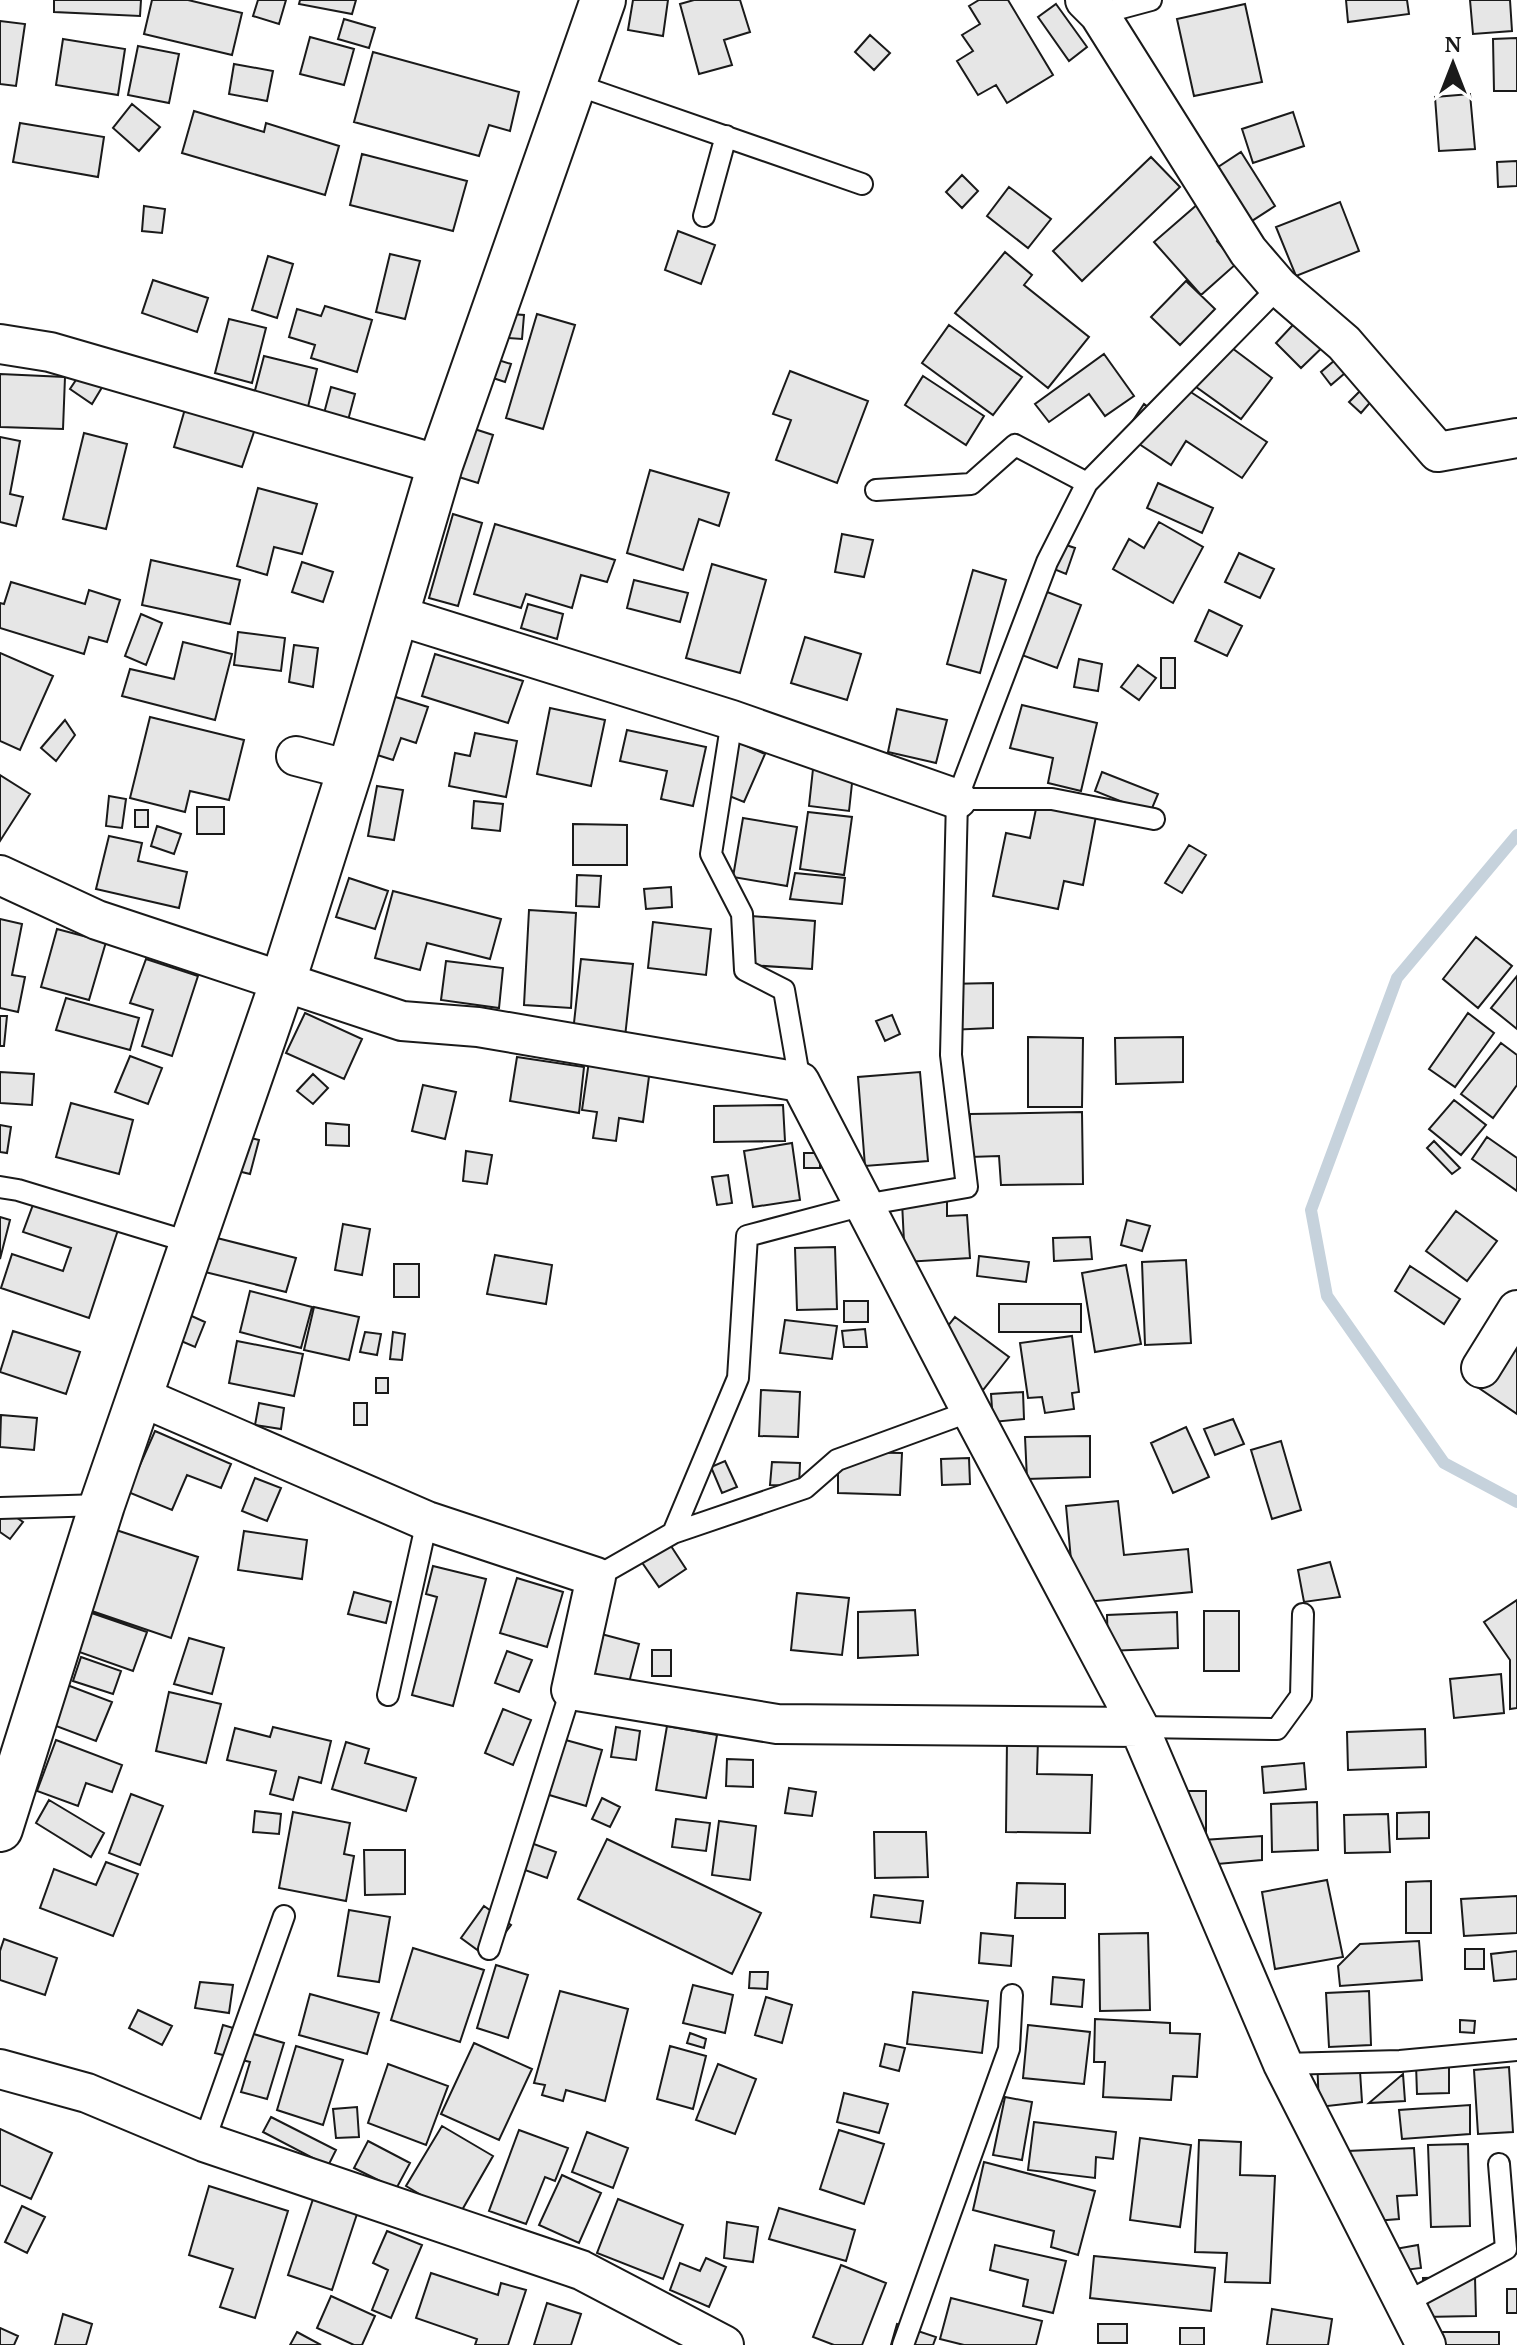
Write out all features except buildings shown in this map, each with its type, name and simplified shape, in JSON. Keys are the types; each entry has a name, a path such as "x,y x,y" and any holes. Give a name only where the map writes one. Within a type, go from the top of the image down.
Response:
{"street":[{"path":"0,1829 102,1505 283,981 350,770 440,465 603,0"},
{"path":"1096,5 1248,251 1279,287 1344,343 1438,452 1517,438"},
{"path":"0,344 50,352 440,465"},
{"path":"396,615 732,720 957,799"},
{"path":"296,756 350,770"},
{"path":"0,875 97,920 402,1021 478,1027 800,1082 1139,1727 1283,2064 1426,2345"},
{"path":"1481,1368 1517,1310"},
{"path":"139,1396 427,1521 596,1577 571,1690 777,1724 1139,1727"},
{"path":"0,2069 87,2093 204,2142 581,2270 724,2345"}],"lane":[{"path":"1096,5 1151,0"},
{"path":"574,84 862,184"},
{"path":"704,216 726,136"},
{"path":"673,1533 738,1378 747,1236 864,1205 967,1187 951,1055 957,799 1047,562 1087,483 1279,287"},
{"path":"876,490 971,484 1015,445 1087,483"},
{"path":"732,720 711,854 742,914 745,970 784,990 800,1082"},
{"path":"957,799 1052,799 1154,819"},
{"path":"0,1187 192,1243"},
{"path":"596,1577 673,1533 805,1488 837,1460 971,1411"},
{"path":"0,1508 102,1505"},
{"path":"388,1695 427,1521"},
{"path":"1139,1727 1277,1729 1301,1696 1303,1614"},
{"path":"489,1949 571,1690"},
{"path":"204,2142 284,1916"},
{"path":"903,2345 1009,2049 1012,1995"},
{"path":"1283,2064 1400,2061 1517,2050"},
{"path":"1405,2303 1506,2249 1499,2164"}],"waterway":[{"path":"1517,835 1397,978 1311,1210 1327,1296 1444,1463 1517,1502"}]}
